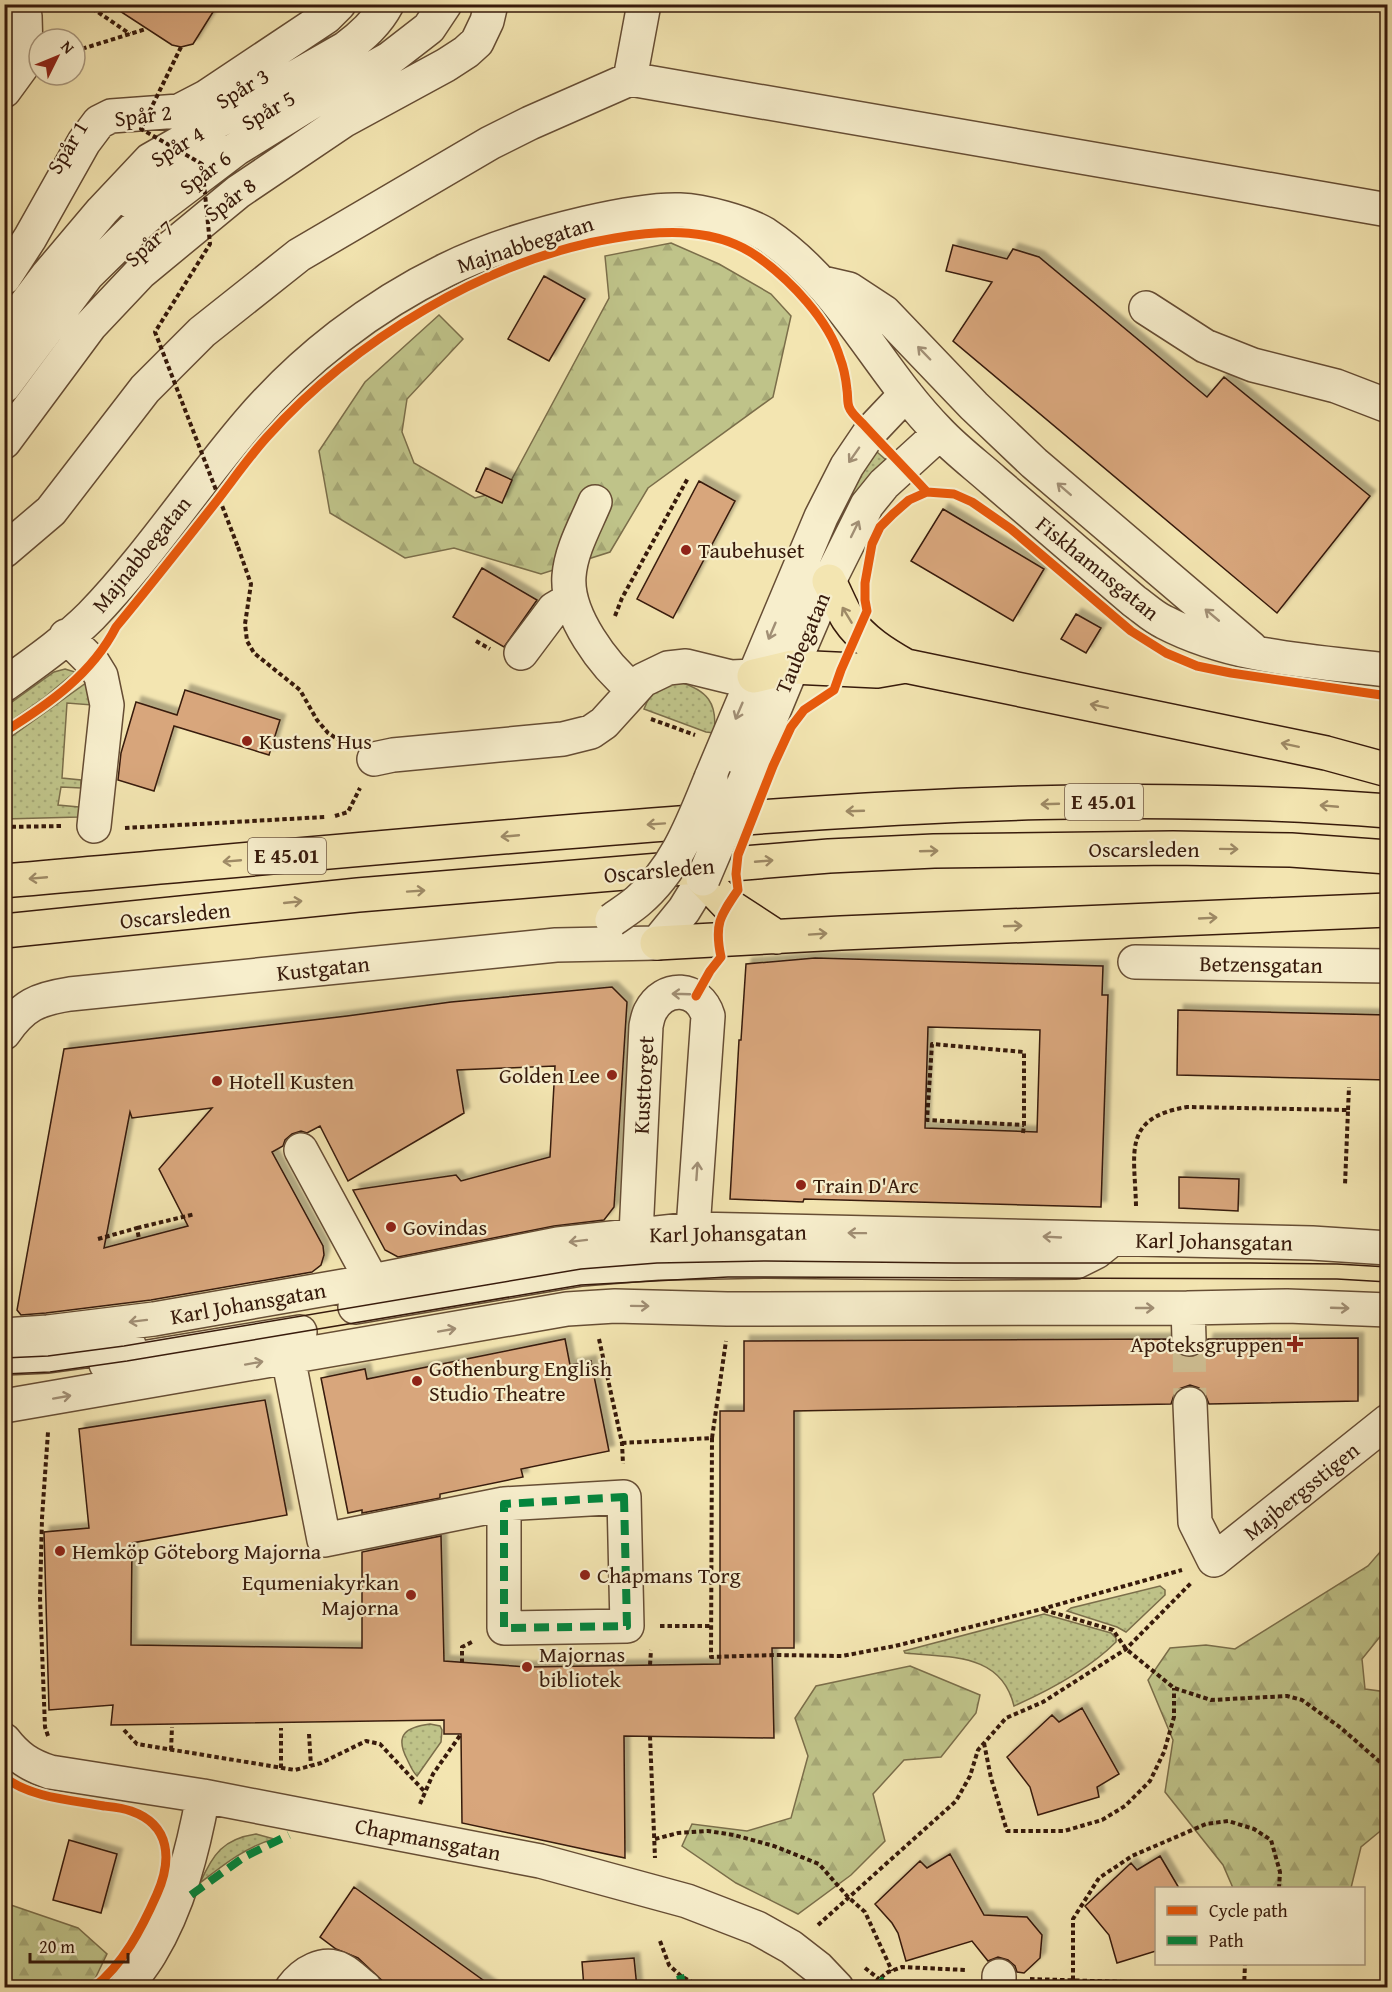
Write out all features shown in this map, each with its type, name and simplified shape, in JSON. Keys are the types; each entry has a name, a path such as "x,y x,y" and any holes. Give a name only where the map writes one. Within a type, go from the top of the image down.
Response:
{"highway":[{"path":"829,581 848,619 858,631 882,652 906,666 1326,753 1388,770"},
{"path":"754,676 792,667 877,671 906,666"},
{"name":"Oscarsleden","path":"4,881 545,833 819,812 1020,804 1191,802 1304,804 1388,811"},
{"name":"Oscarsleden","path":"4,932 358,895 829,856 934,851 1173,848 1291,850 1388,857"},
{"path":"703,879 728,905 777,937"},
{"path":"657,943 1388,910"}],"street":[{"path":"4,91 23,65 15,45 26,16 18,4"},
{"name":"Spår 1","path":"4,252 72,135 90,110 108,101 175,97 198,85 318,4"},
{"name":"Spår 2","path":"4,278 30,238 84,142 99,122 111,116 179,111 206,97 326,17 339,4"},
{"name":"Spår 3","path":"4,307 85,208 133,156 287,62 346,22 362,4"},
{"name":"Spår 4","path":"4,333 46,276 150,160 346,48 362,36 382,14 387,4"},
{"name":"Spår 5","path":"4,356 71,271 147,188 169,169 365,55 389,38 418,4"},
{"name":"Spår 6","path":"4,387 87,275 145,218 236,149 389,59 429,28 445,4"},
{"name":"Spår 7","path":"4,414 56,337 133,255 225,180 313,122 423,60 444,43 457,28 471,4"},
{"name":"Spår 8","path":"4,442 90,326 141,272 238,192 342,121 446,65 466,51 477,42 487,21 490,4"},
{"path":"630,79 644,4"},
{"path":"4,550 51,511 145,389 202,332 299,255 490,143 630,79 1388,210"},
{"name":"Majnabbegatan","path":"4,685 87,619 120,584 251,419 326,346 387,303 447,269 504,246 559,230 610,217 680,210 715,216 760,231 810,269 906,394 940,433"},
{"path":"821,282 849,289 884,312 974,406 1034,463 1257,653"},
{"path":"1146,308 1205,346 1253,365 1336,386 1388,406"},
{"name":"Taubegatan","path":"556,945 586,934 612,920 639,901 677,854 821,517 847,466 870,432 906,394"},
{"name":"Taubegatan","path":"657,943 678,918 703,879 829,581 867,506 884,484 940,433"},
{"name":"Fiskhamnsgatan","path":"940,433 1134,602 1162,621 1193,636 1231,649 1388,670"},
{"path":"595,502 576,546 570,567 571,599 599,656 618,677 633,689"},
{"path":"521,653 554,609 571,599"},
{"path":"66,636 93,663 101,676 107,705 94,826"},
{"name":"Taubegatan","path":"374,759 563,739 591,732 604,723 633,689 654,673 668,668 687,666 731,677 754,676"},
{"name":"Taubegatan","path":"690,828 693,857 703,879"},
{"name":"Kustgatan","path":"4,1033 30,1005 58,996 556,945 657,943"},
{"name":"Betzensgatan","path":"1135,962 1388,966"},
{"name":"Kusttorget","path":"636,1234 646,1026 651,1011 659,1002 670,993 684,992 696,996 705,1005 708,1016 693,1229"},
{"path":"301,1150 372,1281"},
{"name":"Karl Johansgatan","path":"4,1335 154,1319 372,1281 558,1244 693,1229 1312,1243 1388,1248"},
{"path":"4,1358 48,1356 124,1346 580,1269 657,1263 728,1261 1076,1262 1096,1252 1111,1240"},
{"path":"4,1374 50,1372 127,1361 581,1285 658,1280 728,1277 1050,1278 1073,1291 1087,1308"},
{"path":"4,1406 567,1309 615,1306 727,1309 1087,1308 1189,1323 1287,1306 1388,1310"},
{"path":"288,1357 324,1540 504,1504 624,1497 627,1626 504,1628 504,1504"},
{"path":"1190,1404 1195,1522 1214,1560"},
{"name":"Majbergsstigen","path":"1214,1560 1388,1421"},
{"name":"Chapmansgatan","path":"8,1752 31,1766 50,1772 203,1796 540,1861 687,1901 757,1928 790,1947 818,1968 837,1988"},
{"path":"126,1988 150,1955 172,1911 196,1833 203,1796"},
{"path":"292,1988 308,1972 324,1966 341,1969 365,1988"}],"path":[{"path":"86,4 130,34"},
{"path":"87,47 146,29"},
{"path":"4,827 128,828 333,816 348,812 374,759 328,733 317,720 300,690 254,653 247,641 245,624 251,584 155,332 210,244 202,164 141,129 181,47"},
{"path":"599,656 622,598 688,478"},
{"path":"1023,1132 1024,1125 1024,1052 932,1044 927,1120 1024,1125"},
{"path":"1345,1185 1349,1087"},
{"path":"1136,1209 1135,1143 1142,1126 1165,1110 1186,1107 1348,1110"},
{"path":"98,1239 195,1214"},
{"path":"136,1228 139,1239"},
{"path":"596,1329 622,1443 624,1497"},
{"path":"727,1334 712,1438 711,1657 842,1656 896,1646 1042,1609 1214,1560"},
{"path":"49,1741 45,1727 40,1598 42,1518 49,1419 53,1399"},
{"path":"622,1443 712,1438"},
{"path":"816,1927 956,1801 970,1776 978,1750 1006,1718 1043,1702 1126,1649 1214,1560"},
{"path":"1042,1609 1113,1630 1126,1649 1174,1688 1211,1700 1287,1696 1302,1700 1341,1728 1388,1769"},
{"path":"627,1626 710,1626"},
{"path":"462,1647 462,1663"},
{"path":"984,1743 991,1778 1007,1831 1064,1831 1102,1820 1125,1806 1149,1781 1168,1740 1174,1717 1174,1688"},
{"path":"171,1750 172,1727"},
{"path":"281,1728 281,1768"},
{"path":"124,1730 136,1744 295,1770 321,1763 366,1741 380,1744 425,1791"},
{"path":"309,1734 311,1766"},
{"path":"419,1809 433,1774 461,1734"},
{"path":"650,1736 656,1858"},
{"path":"1073,1980 1073,1919 1099,1878 1132,1856 1206,1824 1228,1821 1254,1828 1271,1840 1280,1872 1279,1887"},
{"path":"655,1839 678,1833 708,1831 744,1838 819,1864 848,1897 865,1912 892,1971"},
{"path":"660,1941 669,1965 681,1976 702,1988"},
{"path":"861,1964 879,1979"},
{"path":"1244,1988 1245,1965"},
{"path":"869,1988 879,1979 902,1967 977,1970 999,1982 1073,1980 1232,1988"}],"green space":[{"path":"671,243 719,264 771,294 791,316 773,397 648,488 610,552 541,574 454,548 405,558 330,513 319,451 365,382 439,315 463,339 407,399 402,432 414,463 475,498 506,490 609,298 605,256"},
{"path":"877,452 886,460 793,646 825,539 861,467"},
{"path":"65,669 75,672 45,697 5,725 5,707 54,672"},
{"path":"679,682 697,689 708,699 714,714 714,733 644,709 653,693 666,685"},
{"path":"86,683 92,705 67,703 62,778 81,780 81,788 61,787 58,805 79,807 81,809 79,817 5,819 4,742"},
{"path":"1387,1544 1387,1628 1362,1659 1365,1689 1387,1692 1387,1829 1384,1828 1361,1847 1351,1887 1233,1887 1223,1865 1165,1792 1173,1740 1148,1680 1170,1648 1206,1645 1235,1649 1368,1566"},
{"path":"1160,1586 1165,1590 1165,1595 1126,1632 1067,1611 1071,1608"},
{"path":"1044,1614 1111,1633 1116,1638 1116,1642 1093,1662 1068,1678 1014,1706 1007,1688 998,1676 985,1667 971,1661 905,1653 904,1651"},
{"path":"910,1666 980,1695 976,1713 941,1757 904,1760 873,1794 885,1841 851,1875 798,1914 736,1883 682,1846 692,1824 747,1831 791,1818 808,1756 795,1718 816,1686"},
{"path":"430,1724 440,1726 441,1742 417,1776 403,1750 403,1738 409,1730"},
{"path":"256,1834 274,1839 226,1863 200,1883 220,1849 235,1840"},
{"path":"5,1903 78,1928 107,1954 91,1987 5,1987"},
{"path":"900,1981 952,1984 952,1987 897,1987"}],"building":[{"path":"109,4 218,4 193,44 181,47 172,45"},
{"path":"953,245 1007,259 1013,249 1039,257 1207,397 1224,377 1370,496 1277,613 953,341 992,282 946,271"},
{"path":"544,276 585,299 549,361 508,339"},
{"path":"486,468 512,480 502,503 476,491"},
{"name":"Taubehuset","path":"699,481 735,501 673,618 637,599"},
{"path":"943,509 1044,569 1013,621 911,561"},
{"path":"482,568 537,600 504,647 453,617"},
{"path":"1076,614 1101,628 1086,653 1061,639"},
{"name":"Kustens Hus","path":"185,690 280,720 269,755 174,726 154,791 118,780 121,753 136,702 177,715"},
{"path":"815,958 1103,966 1102,995 1108,995 1101,1207 730,1199 739,1040 741,1040 746,964","holes":["928,1027 1040,1030 1037,1132 925,1128"]},
{"path":"612,987 627,1002 614,1207 604,1220 554,1226 398,1257 385,1250 353,1190 456,1175 461,1181 550,1157 555,1066 457,1070 464,1113 348,1181 320,1126 307,1133 301,1131 292,1134 285,1140 283,1146 272,1152 323,1246 324,1255 321,1265 312,1272 151,1300 21,1315 17,1310 64,1049 451,1002","holes":["212,1108 159,1169 188,1226 104,1248 130,1112 132,1118"]},
{"path":"1178,1010 1388,1015 1388,1080 1177,1075"},
{"path":"1179,1177 1239,1179 1238,1211 1179,1208"},
{"path":"1358,1338 1358,1401 1209,1404 1205,1394 1199,1388 1190,1385 1179,1389 1171,1404 794,1411 794,1648 772,1648 774,1738 624,1736 625,1858 462,1823 461,1734 444,1734 444,1720 111,1725 113,1705 49,1710 44,1532 89,1528 79,1429 265,1400 287,1515 132,1543 131,1645 362,1648 362,1552 441,1536 444,1661 527,1667 720,1664 720,1411 744,1411 744,1341 1170,1339 1173,1349 1181,1356 1189,1358 1199,1355 1206,1347 1208,1339"},
{"path":"565,1339 570,1365 591,1361 609,1451 521,1469 523,1477 440,1494 440,1498 362,1513 362,1510 348,1513 321,1378 365,1369 367,1379"},
{"path":"1082,1708 1119,1774 1097,1787 1099,1797 1038,1815 1030,1787 1007,1757 1052,1715 1059,1722"},
{"path":"69,1840 117,1854 101,1913 53,1900"},
{"path":"950,1854 984,1915 1027,1917 1042,1935 1040,1958 1024,1973 1017,1972 1015,1966 1008,1960 998,1957 988,1961 972,1941 906,1961 898,1933 875,1904 920,1861 927,1868"},
{"path":"1160,1856 1178,1887 1155,1887 1155,1951 1117,1963 1109,1935 1085,1906 1131,1863 1137,1870"},
{"path":"354,1887 494,1988 390,1988 358,1958 336,1949 320,1937"},
{"path":"634,1958 637,1988 584,1988 582,1962"}],"tunnel":[{"path":"1189,1339 1190,1404"}],"tram line":[{"path":"4,1358 48,1356 124,1346 581,1269 657,1263 766,1261 1250,1263 1388,1267"},
{"path":"4,1374 50,1372 127,1361 581,1285 728,1277 1337,1279 1388,1282"}],"marked path":[{"path":"624,1497 627,1626 504,1628 504,1504 624,1497"},
{"path":"191,1895 244,1857 289,1835"},
{"path":"680,1975 683,1988"},
{"path":"879,1979 887,1988"}],"cycle path":[{"path":"4,732 68,687 95,659 116,627 260,445 301,402 340,368 381,337 425,309 519,264 567,249 615,238 652,233 689,233 725,240 742,247 770,266 807,302 827,329 844,370 851,411 927,492 954,494 972,502 1011,529 1131,631 1166,653 1197,666 1388,696"},
{"path":"696,996 721,957 718,936 720,921 738,890 736,874 738,855 773,766 791,727 804,710 834,690 867,611 865,583 872,544 880,527 893,514 909,500 927,492"},
{"path":"4,1777 39,1794 131,1811 144,1817 161,1834 166,1856 165,1869 157,1894 138,1933 122,1957 104,1979 93,1988"}],"place":[{"name":"Taubehuset","path":"686,550"},
{"name":"Kustens Hus","path":"247,741"},
{"name":"Golden Lee","path":"612,1075"},
{"name":"Hotell Kusten","path":"217,1081"},
{"name":"Train D'Arc","path":"801,1185"},
{"name":"Govindas","path":"391,1227"},
{"name":"Apoteksgruppen","path":"1295,1344"},
{"name":"Gothenburg English Studio Theatre","path":"417,1381"},
{"name":"Hemköp Göteborg Majorna","path":"60,1551"},
{"name":"Chapmans Torg","path":"585,1575"},
{"name":"Equmeniakyrkan Majorna","path":"411,1595"},
{"name":"Majornas bibliotek","path":"527,1667"}]}
